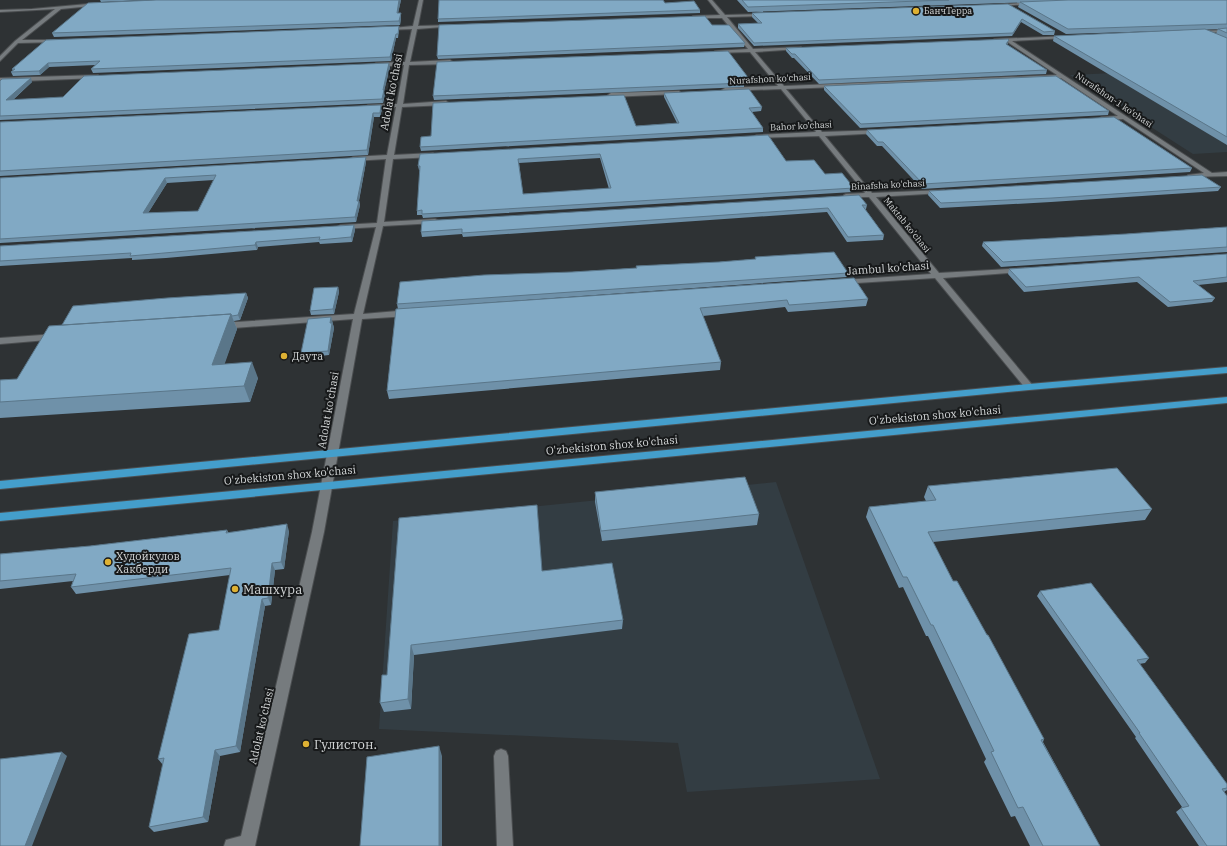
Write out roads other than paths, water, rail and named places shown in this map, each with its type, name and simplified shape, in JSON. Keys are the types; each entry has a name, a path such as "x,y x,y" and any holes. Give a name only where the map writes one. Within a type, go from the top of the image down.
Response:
{"main road":[{"name":"O'zbekiston shox ko'chasi","path":"0,485 1029,387 1227,370"},
{"name":"O'zbekiston shox ko'chasi","path":"0,517 1227,400"}],"street":[{"name":"Adolat ko'chasi","path":"242,845 318,532 358,316 380,224 390,157 401,105 407,64 422,0"},
{"name":"Maktab ko'chasi","path":"710,0 1029,387"},
{"path":"995,0 1014,8"},
{"path":"986,5 1039,3"},
{"path":"0,11 105,4"},
{"path":"0,59 59,8"},
{"path":"684,18 769,14"},
{"path":"377,29 456,26"},
{"path":"1052,30 1064,37"},
{"path":"1188,32 1227,31"},
{"path":"1203,32 1215,37"},
{"path":"992,40 1072,37"},
{"name":"Nurafshon-1 ko'chasi","path":"1008,40 1211,175"},
{"path":"18,42 64,41"},
{"path":"712,52 806,48"},
{"path":"368,65 454,62"},
{"path":"0,80 101,76"},
{"name":"Nurafshon ko'chasi","path":"718,91 1062,76"},
{"path":"607,96 687,92"},
{"path":"361,107 456,103"},
{"path":"1093,119 1124,117"},
{"name":"Bahor ko'chasi","path":"750,137 890,130"},
{"path":"342,160 437,154"},
{"path":"1179,177 1227,174"},
{"name":"Binafsha ko'chasi","path":"838,197 949,190"},
{"path":"332,227 443,220"},
{"name":"Jambul ko'chasi","path":"833,283 1030,269"},
{"path":"216,326 421,312"},
{"path":"0,341 68,336"},
{"path":"501,756 505,846"}],"place":[{"name":"БанчТерра","path":"916,11"},
{"name":"Даута","path":"284,356"},
{"name":"Худойкулов Хакберди","path":"108,562"},
{"name":"Машхура","path":"235,589"},
{"name":"Гулистон.","path":"306,744"}]}
